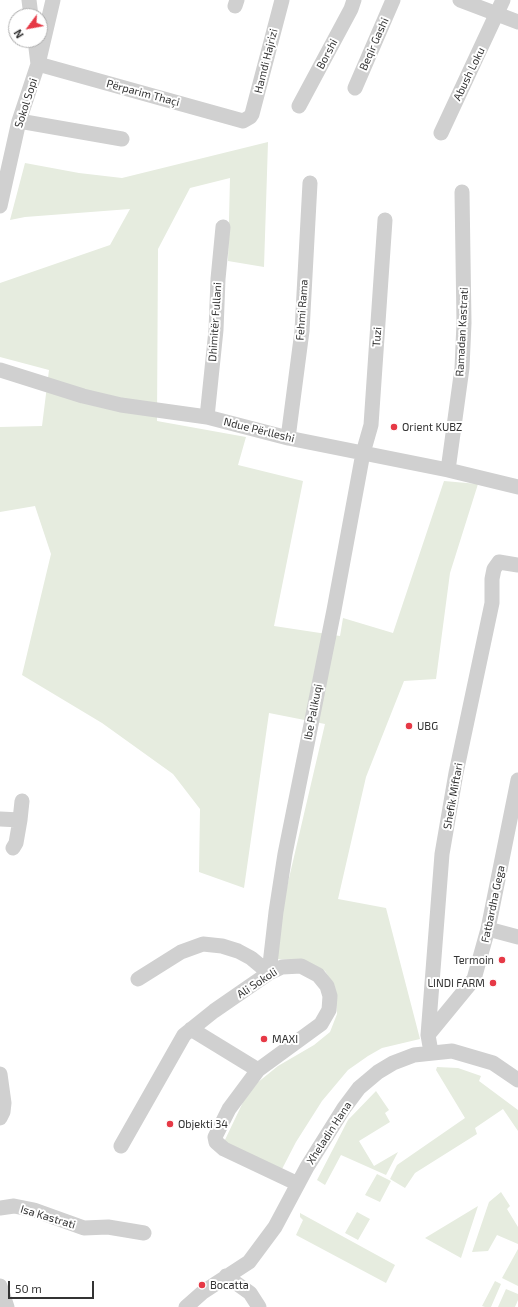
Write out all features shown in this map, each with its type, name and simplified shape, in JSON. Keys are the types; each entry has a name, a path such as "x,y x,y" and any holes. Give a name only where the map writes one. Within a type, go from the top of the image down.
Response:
{"street":[{"name":"Sokol Sopi","path":"0,206 19,121 38,64 53,0"},
{"name":"Hamdi Hajrizi","path":"247,120 252,114 282,0"},
{"name":"Borshi","path":"299,106 351,9 354,0"},
{"name":"Beqir Gashi","path":"355,88 394,0"},
{"path":"460,0 518,22"},
{"name":"Abush Loku","path":"441,133 498,15 503,0"},
{"path":"36,48 38,64"},
{"name":"Përparim Thaçi","path":"38,64 239,120 247,120"},
{"path":"19,121 122,139"},
{"name":"Fehmi Rama","path":"288,438 302,331 310,183"},
{"name":"Ramadan Kastrati","path":"448,470 462,368 464,323 462,192"},
{"name":"Tuzi","path":"363,453 371,425 385,220"},
{"name":"Dhimitër Fullani","path":"207,417 216,330 218,279 223,227"},
{"name":"Ndue Përlleshi","path":"0,370 83,396 121,405 207,417 288,438 448,470 518,488"},
{"name":"Ibe Palikuqi","path":"269,973 284,854 334,610 363,453"},
{"name":"Shefik Miftari","path":"431,1052 428,1035 442,854 456,774 492,603 492,579 494,569 499,562 518,565"},
{"name":"Fatbardha Gega","path":"428,1035 474,978 488,929 518,780"},
{"path":"13,848 16,843 22,801"},
{"path":"0,820 20,820"},
{"path":"488,929 518,937"},
{"path":"138,979 181,952 203,944 222,946 238,951 251,958 269,973"},
{"name":"Ali Sokoli","path":"121,1146 184,1035 269,973 282,967 292,966 312,970 327,986 330,996 329,1010 321,1024 258,1070 229,1109 216,1132 216,1142 224,1149 298,1184"},
{"path":"191,1029 258,1070"},
{"name":"Xheladin Hana","path":"186,1307 203,1292 249,1262 275,1227 298,1184 344,1108 359,1088 378,1072 393,1062 414,1055 431,1052 452,1051 477,1057 493,1063 518,1080"},
{"path":"0,1074 4,1103 0,1118"},
{"name":"Isa Kastrati","path":"0,1208 14,1206 34,1210 84,1228 108,1227 144,1233"},
{"path":"226,1276 250,1293 259,1307"},
{"path":"0,1286 7,1307"}],"shaded area":[{"path":"268,142 264,267 228,261 230,178 190,188 158,249 157,421 246,437 238,465 303,481 274,626 340,636 343,618 393,633 444,481 478,484 450,573 436,679 404,681 366,777 338,899 386,908 420,1039 382,1048 348,1070 322,1101 296,1142 281,1171 222,1146 245,1098 257,1083 278,1066 314,1045 330,1032 337,1014 335,987 325,971 314,965 294,960 275,959 286,891 325,724 269,713 244,888 199,872 200,809 173,774 102,723 22,675 51,554 35,506 0,512 0,427 42,426 49,370 0,357 0,283 110,245 130,209 25,217 10,220 25,163 79,173 122,178"},
{"path":"437,1067 458,1068 481,1076 479,1081 518,1110 518,1131 503,1109 475,1128 477,1134 415,1173 405,1188 390,1179 397,1165 465,1118 436,1070"},
{"path":"376,1091 389,1110 385,1113 390,1122 359,1141 374,1166 398,1152 386,1175 341,1155 325,1185 317,1180 348,1120"},
{"path":"377,1174 391,1181 380,1202 365,1195"},
{"path":"501,1192 510,1206 507,1209 518,1227 518,1244 497,1235 488,1251 472,1252 489,1202"},
{"path":"478,1206 461,1258 425,1238"},
{"path":"357,1212 370,1219 358,1240 345,1233"},
{"path":"300,1213 395,1265 386,1283 296,1235 303,1220 300,1217"},
{"path":"518,1249 518,1286 502,1278"},
{"path":"495,1281 501,1284 491,1307 482,1306"},
{"path":"506,1289 518,1294 518,1300 515,1307 498,1307"}],"place":[{"name":"Orient KUBZ","path":"394,427"},
{"name":"UBG","path":"409,726"},
{"name":"Termoin","path":"502,960"},
{"name":"LINDI FARM","path":"493,983"},
{"name":"MAXI","path":"264,1039"},
{"name":"Objekti 34","path":"170,1124"},
{"name":"Bocatta","path":"202,1285"}]}
